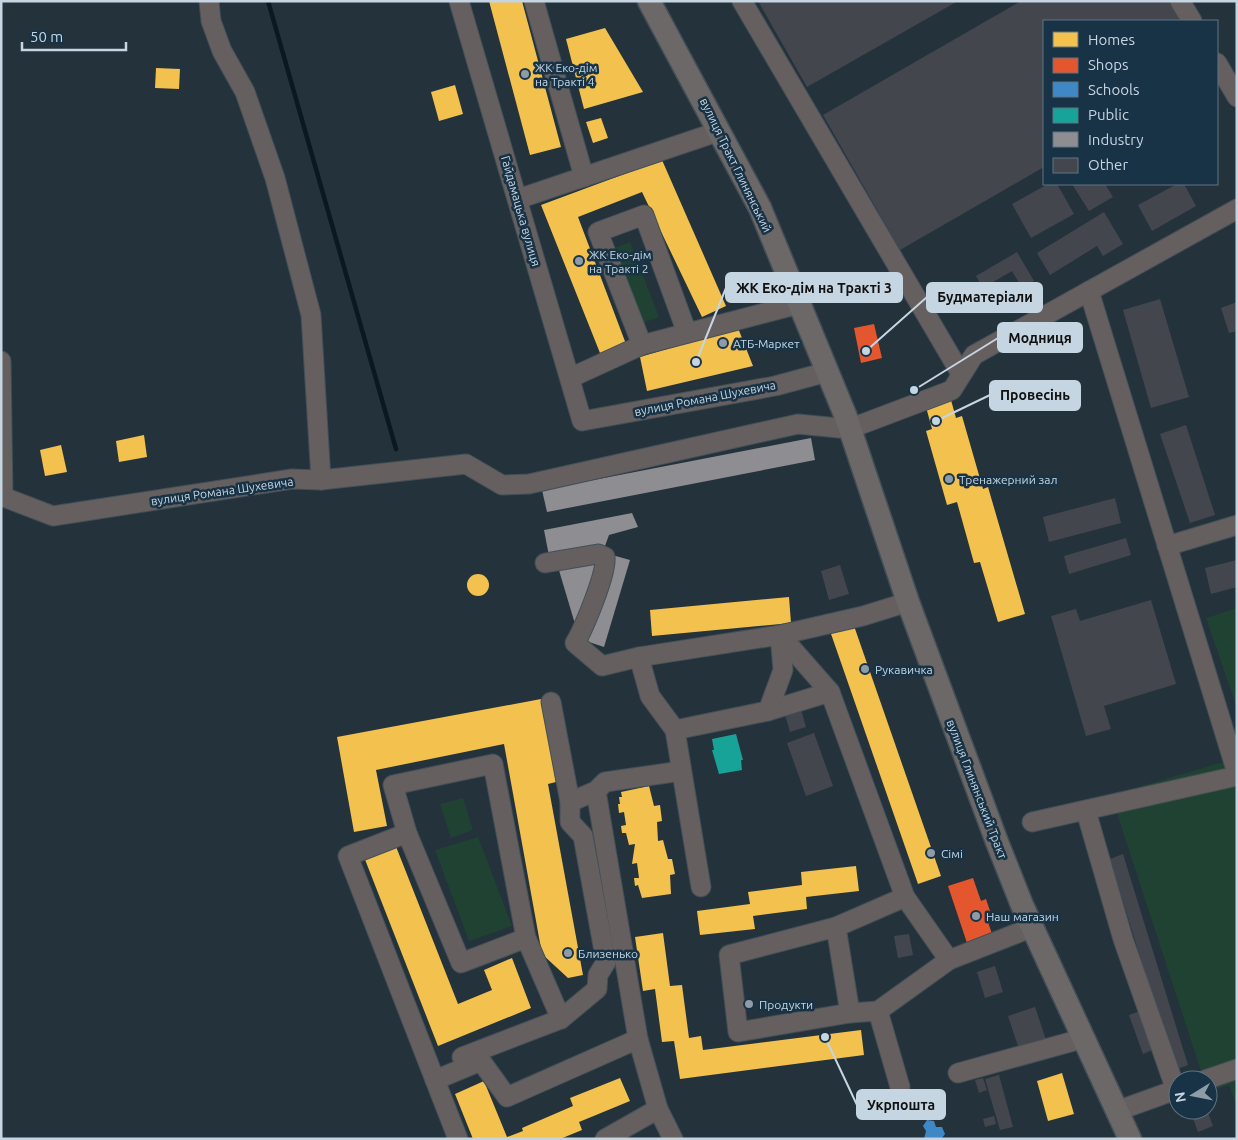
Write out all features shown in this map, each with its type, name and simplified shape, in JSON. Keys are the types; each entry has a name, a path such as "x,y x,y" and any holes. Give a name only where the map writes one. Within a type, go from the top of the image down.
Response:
{"main road":[{"name":"вулиця Тракт Глинянський","path":"649,1 760,208 847,423"},
{"name":"вулиця Глинянський Тракт","path":"847,423 908,602 997,842 1033,927 1130,1139"}],"street":[{"path":"209,1 211,21 216,36 222,51 245,92 275,178 311,315 321,480"},
{"name":"Гайдамацька вулиця","path":"459,1 582,421"},
{"path":"534,1 584,177"},
{"path":"742,1 961,374"},
{"path":"1180,1 1191,20"},
{"path":"1218,65 1237,97"},
{"path":"518,199 720,131"},
{"path":"847,423 952,390 974,355 1237,209"},
{"path":"642,345 598,232 644,215 687,333"},
{"path":"1032,822 1086,811 1237,774 1089,291"},
{"path":"570,378 642,345 799,304"},
{"path":"1,361 2,496"},
{"name":"вулиця Романа Шухевича","path":"582,421 776,386 827,372"},
{"name":"вулиця Романа Шухевича","path":"2,496 53,516 292,479 321,480 466,464 502,484 529,484 798,424 847,423"},
{"path":"1167,546 1237,525"},
{"path":"545,563 602,554 605,561 601,578 582,632 575,643 602,666 639,657 780,635 863,616 908,602"},
{"path":"780,635 830,692 905,897 949,960"},
{"path":"768,711 783,670 780,635"},
{"path":"639,657 650,696 675,730 701,887"},
{"path":"675,730 768,711 830,692"},
{"path":"433,1075 561,1019 597,989 598,975 606,962 583,836 570,822 570,802 551,702"},
{"path":"526,938 461,963 407,833 393,785 493,764 526,938 561,1019"},
{"path":"570,802 596,791 605,782 681,771"},
{"path":"596,791 638,1039 658,1109 673,1139"},
{"path":"1086,811 1123,939 1170,1070"},
{"path":"407,833 348,856 458,1139"},
{"path":"905,897 836,927 730,955 738,1032 850,1013 878,1011 949,960 1033,927"},
{"path":"836,927 850,1013"},
{"path":"878,1011 900,1087"},
{"path":"958,1073 1084,1038"},
{"path":"433,1075 481,1061 507,1097 638,1039"},
{"path":"1218,1076 1237,1069"},
{"path":"1117,1111 1168,1093"},
{"path":"604,1139 658,1109"}],"green space":[{"path":"630,242 659,317 638,325 609,250"},
{"path":"1237,608 1237,708 1206,618"},
{"path":"1237,758 1237,1107 1229,1085 1218,1089 1218,1070 1201,1070 1111,795"},
{"path":"463,798 473,830 451,838 440,804"},
{"path":"478,837 512,926 469,941 435,850"}],"building: Homes":[{"name":"ЖК Еко-дім на Тракті 4","path":"489,1 522,1 561,147 530,155"},
{"path":"605,28 643,92 584,109 566,39"},
{"path":"156,68 180,69 179,89 155,88"},
{"path":"455,85 463,114 439,121 431,92"},
{"path":"601,118 608,138 593,143 586,122"},
{"name":"ЖК Еко-дім на Тракті 2","path":"662,160 726,306 702,317 642,192 578,217 626,344 600,353 541,205"},
{"path":"738,328 753,366 647,391 640,357"},
{"path":"951,400 956,418 962,416 983,489 988,487 1025,614 998,622 980,562 974,563 957,502 947,505 926,431 932,429 926,407"},
{"path":"144,435 147,457 119,462 116,441"},
{"path":"61,445 67,472 45,476 40,450"},
{"path":"478,574 488,581 489,585 482,595 478,596 468,589 467,585 474,575"},
{"path":"789,597 791,623 652,636 650,610"},
{"path":"853,623 941,876 918,884 830,631"},
{"path":"541,699 556,782 548,784 583,975 568,978 542,954 504,744 376,770 387,826 354,832 337,737"},
{"path":"649,786 654,806 660,805 662,821 657,822 658,841 663,840 668,859 672,859 675,874 670,875 671,894 642,898 638,885 635,886 634,878 639,878 637,863 632,864 635,844 629,845 626,833 622,833 621,826 626,825 624,812 619,813 618,804 620,804 619,797 622,797 621,792"},
{"path":"395,844 458,1004 492,990 484,970 512,958 531,1008 438,1046 364,857"},
{"path":"856,866 859,891 806,897 807,909 753,916 755,929 700,935 697,911 750,904 748,892 802,885 801,872"},
{"path":"663,933 670,986 682,985 689,1038 701,1036 703,1050 861,1030 864,1055 680,1079 674,1041 662,1042 655,989 643,991 635,937"},
{"path":"1062,1073 1074,1114 1048,1121 1037,1081"},
{"path":"620,1078 630,1101 579,1122 582,1130 560,1139 473,1139 455,1094 484,1081 507,1137 523,1131 522,1128 573,1106 570,1098"}],"building: Shops":[{"path":"874,324 882,358 861,363 854,328"},
{"path":"973,878 981,901 986,899 992,917 987,919 992,934 967,943 948,886"}],"building: Schools":[{"path":"927,1120 934,1121 936,1127 942,1127 945,1134 942,1138 924,1139 926,1131 923,1126"}],"building: Public":[{"path":"736,734 743,760 741,760 742,770 719,774 712,750 714,750 712,739"}],"building: Industry":[{"path":"811,438 815,460 547,512 542,490"},
{"path":"632,513 638,527 609,535 605,546 549,556 544,530"},
{"path":"612,555 630,560 604,647 586,641"},
{"path":"596,560 599,574 575,624 558,567"}],"building: Other":[{"path":"758,1 958,1 807,87"},
{"path":"1021,1 1171,1 1182,20 1043,20 1043,168 900,250 823,115"},
{"path":"1046,185 1058,185 1074,214 1031,238 1012,204"},
{"path":"1073,185 1106,185 1113,197 1089,211"},
{"path":"1175,185 1185,185 1196,206 1152,231 1138,205"},
{"path":"1104,212 1123,244 1103,256 1097,246 1050,275 1037,253"},
{"path":"1017,252 1034,281 1022,288 1012,271 983,288 976,276"},
{"path":"1160,299 1189,397 1151,408 1123,310"},
{"path":"1237,302 1237,331 1229,333 1221,308"},
{"path":"1186,425 1215,515 1190,523 1160,434"},
{"path":"1115,498 1121,523 1049,542 1043,517"},
{"path":"1126,538 1131,555 1069,574 1064,556"},
{"path":"1237,560 1237,587 1211,594 1205,568"},
{"path":"840,565 849,594 829,600 821,571"},
{"path":"1151,600 1176,684 1104,706 1111,729 1086,736 1051,616 1076,609 1080,621"},
{"path":"800,706 806,727 790,732 784,711"},
{"path":"814,733 833,786 806,796 787,743"},
{"path":"1123,854 1188,1065 1175,1070 1110,859"},
{"path":"909,934 913,955 898,958 894,936"},
{"path":"995,966 1003,992 985,998 977,972"},
{"path":"1035,1007 1048,1046 1021,1055 1008,1016"},
{"path":"1143,1010 1157,1048 1143,1054 1129,1015"},
{"path":"999,1075 1013,1127 1000,1130 985,1079"},
{"path":"983,1078 987,1090 979,1093 975,1080"},
{"path":"994,1116 996,1124 985,1127 983,1119"},
{"path":"1194,1120 1211,1120 1213,1126 1198,1132"}],"waterway":[{"path":"268,1 396,449"}],"place":[{"name":"ЖК Еко-дім на Тракті 4","path":"525,74"},
{"name":"ЖК Еко-дім на Тракті 2","path":"579,261"},
{"name":"АТБ-Маркет","path":"723,343"},
{"name":"Будматеріали","path":"866,351"},
{"name":"ЖК Еко-дім на Тракті 3","path":"696,362"},
{"name":"Модниця","path":"914,390"},
{"name":"Провесінь","path":"936,421"},
{"name":"Тренажерний зал","path":"949,479"},
{"name":"Рукавичка","path":"865,669"},
{"name":"Сімі","path":"931,853"},
{"name":"Наш магазин","path":"976,916"},
{"name":"Близенько","path":"568,953"},
{"name":"Продукти","path":"749,1004"},
{"name":"Укрпошта","path":"825,1037"}]}
